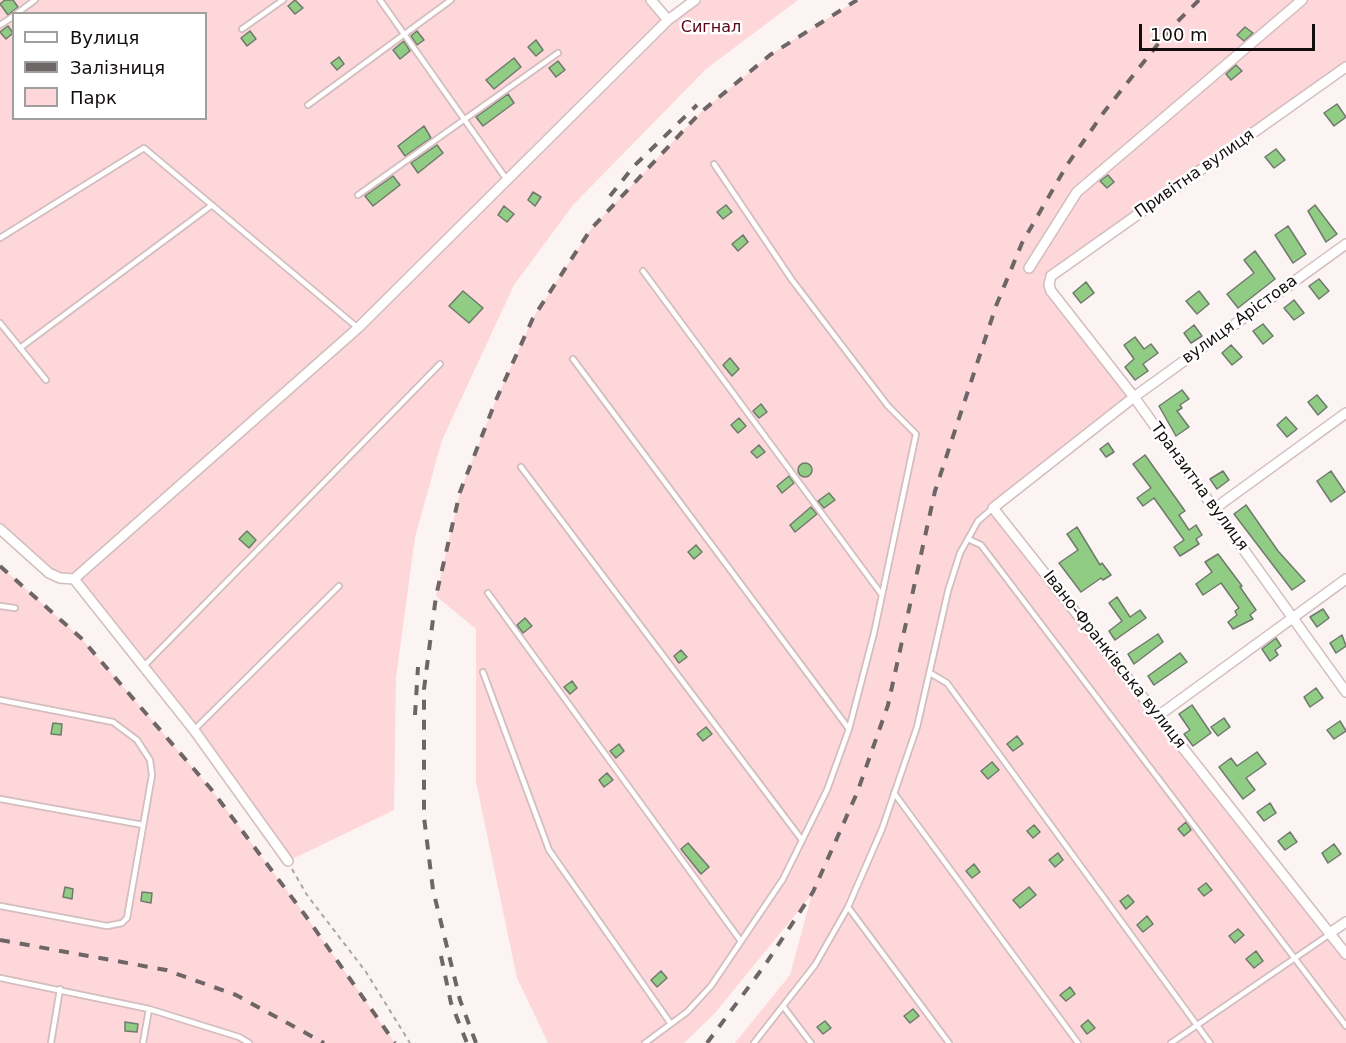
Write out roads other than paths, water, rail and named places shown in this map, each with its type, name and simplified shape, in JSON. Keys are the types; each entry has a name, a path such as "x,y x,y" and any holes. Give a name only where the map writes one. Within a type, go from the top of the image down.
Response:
{"street":[{"path":"651,0 668,20"},
{"path":"0,529 49,573 60,578 74,579 358,328 668,20 695,0"},
{"path":"1029,268 1077,192 1302,0"},
{"name":"Привітна вулиця","path":"1049,285 1051,276 1346,67"},
{"name":"вулиця Арістова","path":"1134,397 1346,244"},
{"name":"Транзитна вулиця","path":"1049,285 1134,397 1346,692"},
{"path":"993,508 1134,397"},
{"path":"1214,509 1346,412"},
{"name":"Івано-Франківська вулиця","path":"993,508 1346,954"},
{"path":"74,579 194,730 288,861"},
{"path":"1158,716 1346,579"},
{"path":"1330,933 1346,922"}],"lane":[{"path":"19,12 35,0"},
{"path":"242,29 284,0"},
{"path":"380,0 507,180"},
{"path":"308,105 451,0"},
{"path":"358,195 558,53"},
{"path":"0,238 144,148 358,328"},
{"path":"645,1043 699,1002 740,940 766,908 827,790 849,729 882,595 915,434 888,406 792,280 714,164"},
{"path":"20,348 212,205"},
{"path":"643,271 882,595"},
{"path":"0,323 46,380"},
{"path":"573,359 849,729"},
{"path":"144,666 440,364"},
{"path":"521,467 802,840"},
{"path":"754,1043 815,965 848,907 918,727 948,591 960,553 978,521 993,508"},
{"path":"968,539 981,545 1346,1026"},
{"path":"194,730 339,586"},
{"path":"488,593 740,940"},
{"path":"0,606 15,608"},
{"path":"483,672 549,850 671,1024"},
{"path":"930,673 946,683 1210,1043"},
{"path":"0,700 113,722 137,740 150,760 152,775 127,918 122,923 107,926 0,906"},
{"path":"894,792 1078,1043"},
{"path":"0,800 143,825"},
{"path":"848,907 949,1043"},
{"path":"1172,1043 1330,933"},
{"path":"0,978 149,1009 249,1043"},
{"path":"51,1043 60,989"},
{"path":"783,1006 811,1043"},
{"path":"144,1043 149,1009"}],"railway":[{"path":"476,1043 460,1000 433,890 424,817 424,689 436,596 460,492 496,400 533,318 591,229 700,113 770,55 857,0"},
{"path":"707,1043 765,965 813,892 857,793 888,705 935,491 996,306 1022,243 1067,165 1104,112 1170,29 1199,0"},
{"path":"610,196 634,166 697,105"},
{"path":"0,566 81,638 211,789 305,915 395,1043"},
{"path":"415,715 418,667"},
{"path":"0,940 166,970 236,995 324,1043"},
{"path":"441,956 451,1003 467,1043"}],"park label":[{"name":"Сигнал","path":"711,28"}]}
